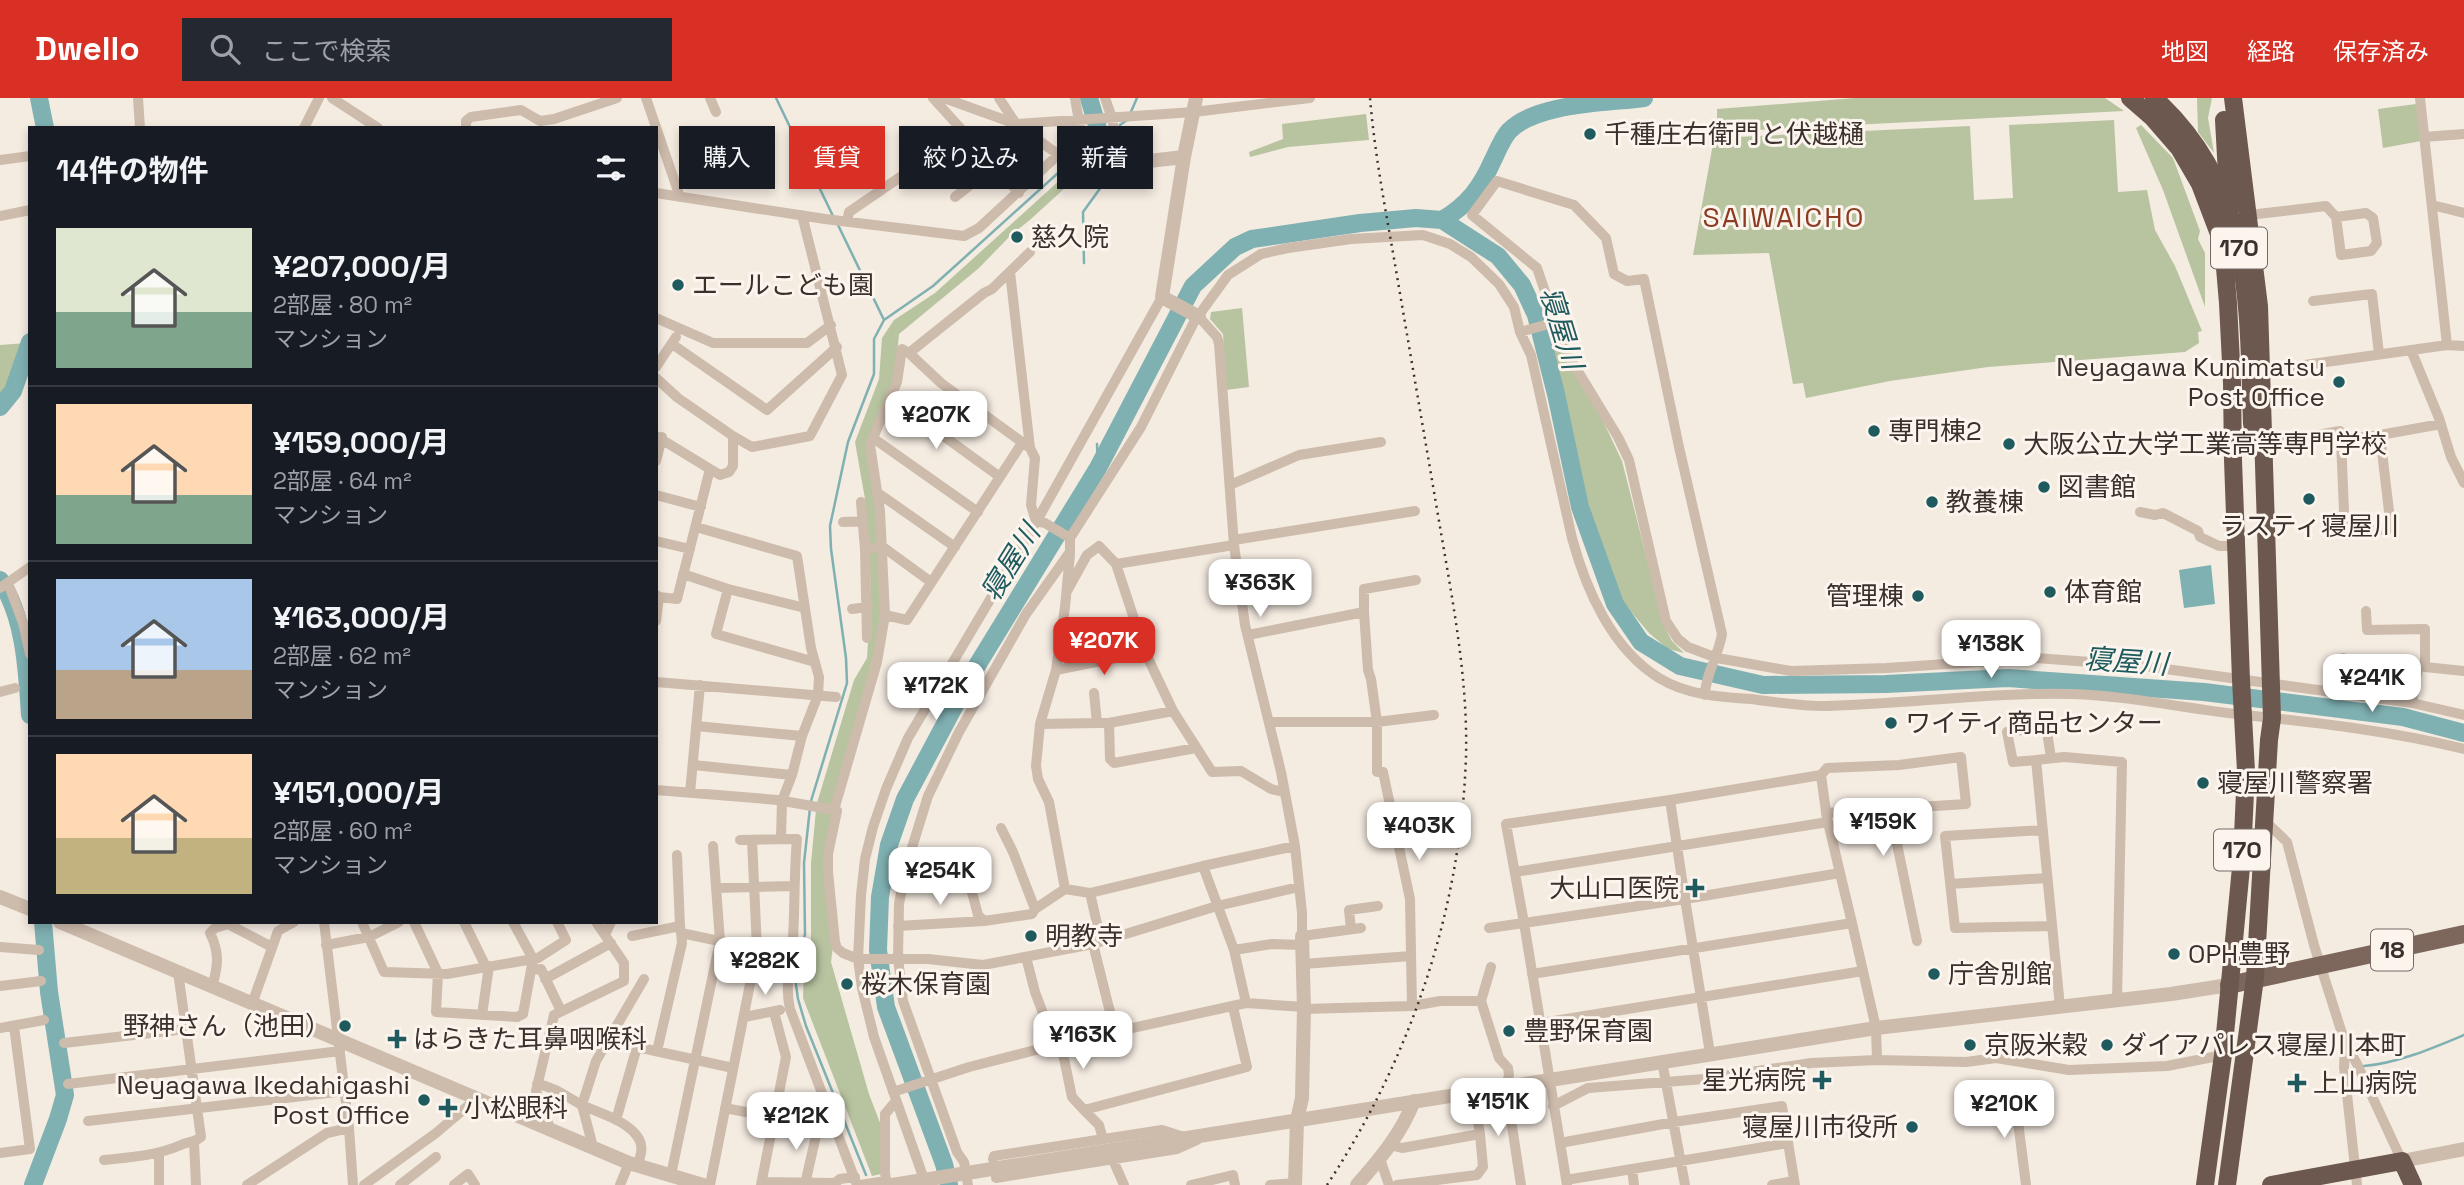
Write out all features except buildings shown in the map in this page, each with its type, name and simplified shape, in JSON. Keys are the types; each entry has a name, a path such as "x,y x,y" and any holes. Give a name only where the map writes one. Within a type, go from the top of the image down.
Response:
{"highway":[{"name":"170","path":"2130,98 2153,118 2179,148 2200,184 2219,234 2224,256 2232,375 2241,680 2269,740 2255,978 2227,1185"},
{"name":"170","path":"2154,98 2199,149 2230,211 2246,285 2265,684"},
{"name":"170","path":"2222,98 2235,327 2232,375"},
{"name":"170","path":"2205,1185 2223,1055 2242,857 2246,771 2265,684 2264,444 2259,306 2233,98"},
{"path":"2271,1185 2356,1177 2402,1161 2413,1185"}],"main road":[{"name":"18","path":"2229,985 2464,934"}],"street":[{"path":"138,98 140,126"},
{"path":"305,126 319,98"},
{"path":"332,98 375,126"},
{"path":"466,126 466,121 471,117 522,110 541,121 554,119 617,98"},
{"path":"646,98 656,126"},
{"path":"710,98 716,112"},
{"path":"933,98 959,126"},
{"path":"944,98 1016,124 1057,153"},
{"path":"999,98 1016,124"},
{"path":"1075,98 1082,126"},
{"path":"1105,98 1114,126"},
{"path":"1016,124 1135,116 1195,105 1310,98"},
{"path":"2420,98 2448,345"},
{"path":"927,1181 869,1021 861,895 866,859 886,789 908,738 1041,522 1165,298 1184,157 1195,105"},
{"path":"658,133 680,197"},
{"path":"2424,137 2464,134"},
{"path":"0,160 28,156"},
{"path":"1153,160 1184,157"},
{"path":"658,193 825,219 964,236 979,228 1057,159"},
{"path":"846,220 849,212 899,178"},
{"path":"1706,692 1716,661 1722,634 1644,279 1627,281 1614,274 1606,238 1574,205 1497,181 1472,215 1537,268 1565,350 1629,460 1670,630 1688,646 1716,661 1791,671 2036,658 2144,666 2412,703 2464,715"},
{"path":"955,197 965,189"},
{"path":"1016,189 1019,192"},
{"path":"2432,205 2464,213"},
{"path":"2249,215 2326,206 2336,217 2341,255 2371,251 2377,243 2374,218 2366,213 2336,217"},
{"path":"0,216 28,210"},
{"path":"658,380 678,398 752,447 810,436 842,375 802,215"},
{"path":"1065,889 1049,802 1038,779 1036,766 1041,724 1056,670 1067,591 1070,552 1067,537 1141,426 1196,314 1228,275 1261,254 1351,239 1423,235 1450,244 1471,257 1499,284 1514,307 1520,332 1531,355 1578,563 1594,598 1614,634 1632,657 1660,678 1685,690 1822,706 2072,694 2175,704 2391,733 2464,749"},
{"path":"909,353 992,289 1030,252"},
{"path":"885,615 908,620 1000,477 1026,445 1010,272"},
{"path":"2313,301 2372,294 2379,355"},
{"path":"1165,298 1196,314 1217,337 1234,542 1248,635 1270,722 1294,846 1299,887 1304,1008 1302,1098 1297,1120 1295,1184 1270,1185"},
{"path":"658,319 713,343 807,343 831,325"},
{"path":"1520,332 1556,322"},
{"path":"658,364 681,329"},
{"path":"672,344 767,410 837,347"},
{"path":"2232,375 2448,345 2464,346"},
{"path":"834,810 877,662 885,615 883,547 870,445 897,382 902,349 941,383 1026,445 1035,458 1031,505 1041,522 1067,537"},
{"path":"2411,350 2441,424 2451,457 2464,483"},
{"path":"891,398 1000,477"},
{"path":"2340,440 2441,424"},
{"path":"2264,444 2340,431 2345,535 2391,528 2380,435"},
{"path":"659,437 720,475 729,472 733,466 733,436"},
{"path":"873,438 978,512"},
{"path":"1230,485 1299,455 1381,442"},
{"path":"658,596 677,599 710,470"},
{"path":"878,493 955,547"},
{"path":"658,496 701,507"},
{"path":"861,502 868,607 867,638"},
{"path":"1116,564 1415,512"},
{"path":"2140,512 2155,515 2163,513 2198,531 2200,537 2219,546 2237,546"},
{"path":"843,522 863,520"},
{"path":"696,527 797,556 819,677 818,695 782,801 781,838"},
{"path":"658,541 690,549"},
{"path":"1067,591 1087,555 1099,546 1116,564 1145,652 1173,711 1212,772 1241,771 1271,789 1284,792"},
{"path":"865,549 883,547 931,582"},
{"path":"964,1177 928,1080 903,1001 895,958 899,904 906,867 928,796 959,732 1026,614 1070,552"},
{"path":"28,568 4,585 23,624 28,645"},
{"path":"683,574 728,589 805,608"},
{"path":"1412,1006 1410,910 1405,872 1383,772 1377,772 1377,722 1368,670 1364,589 1416,580"},
{"path":"728,589 716,634 815,662"},
{"path":"852,609 868,607"},
{"path":"2366,611 2367,636 2425,629 2431,619"},
{"path":"1248,635 1364,612"},
{"path":"2425,629 2425,667 2464,671"},
{"path":"1056,670 1145,652"},
{"path":"2337,693 2343,659"},
{"path":"2375,698 2381,662"},
{"path":"2412,703 2418,667"},
{"path":"658,682 836,697"},
{"path":"690,793 700,685"},
{"path":"0,692 15,688"},
{"path":"1094,693 1110,759 1114,763 1196,748"},
{"path":"1041,724 1103,723 1173,711"},
{"path":"1270,722 1377,722 1434,715"},
{"path":"696,726 802,736"},
{"path":"2051,758 2047,732 2030,729 2007,732 2013,762 2064,757 2122,762 2117,1000"},
{"path":"1515,873 1677,848 1827,818 1966,804 1961,757 1899,765 1827,768 1821,775 1506,824 1566,1183 1788,1143"},
{"path":"2036,760 2060,1006"},
{"path":"693,765 792,775"},
{"path":"1821,775 1827,818 1876,1028 1877,1060"},
{"path":"658,790 782,801 837,811 828,854 835,942 843,953 863,959 895,958 983,965 1097,943 1217,906 1299,887"},
{"path":"1670,800 1710,1053"},
{"path":"1890,810 1917,941"},
{"path":"2265,821 2287,842 2345,1043 2402,1161 2464,1150"},
{"path":"1001,828 1035,909"},
{"path":"2043,830 1945,836 1955,928 2052,926"},
{"path":"740,840 797,839 791,956 786,993 857,1182"},
{"path":"710,1185 757,949 752,840"},
{"path":"671,1175 720,941 713,846"},
{"path":"898,926 984,921 1032,914 1035,909 1065,889 1090,893 1294,846"},
{"path":"657,1051 682,943 677,855"},
{"path":"956,862 965,866 978,915 984,921"},
{"path":"1203,866 1234,950 1246,1003"},
{"path":"1489,928 1839,873"},
{"path":"1951,884 2047,878"},
{"path":"716,888 793,886"},
{"path":"1090,893 1115,1032"},
{"path":"1360,896 1362,908"},
{"path":"0,897 28,908"},
{"path":"1234,950 1302,940 1356,928 1349,910 1378,906"},
{"path":"1532,974 1852,923"},
{"path":"65,924 252,1004 339,1046 634,1164 703,1185"},
{"path":"252,1004 278,931 290,924"},
{"path":"324,924 345,1091 353,1185"},
{"path":"363,924 384,972 438,973 532,964 541,969 561,1011"},
{"path":"326,945 369,937 395,924"},
{"path":"415,924 438,973 436,1012 517,1017 523,1014 532,964 514,924"},
{"path":"465,924 487,967 482,1015"},
{"path":"532,964 566,940 558,924"},
{"path":"551,1131 536,1091 554,1015 624,981 624,962 597,924"},
{"path":"545,979 608,939 611,924"},
{"path":"212,987 219,965 219,956 210,933 215,928 228,925 272,947"},
{"path":"632,936 680,929 720,941 791,956"},
{"path":"0,947 38,950"},
{"path":"1303,964 1411,956"},
{"path":"1026,957 1035,992 1058,1045 1072,1097 1099,1125 1103,1139"},
{"path":"1491,967 1481,1001 1499,1058 1508,1068 1506,1087 1521,1185"},
{"path":"1541,1023 1863,971"},
{"path":"104,1160 159,1154 201,1137 178,972"},
{"path":"593,1147 582,1105 596,1061 644,979"},
{"path":"0,986 41,981"},
{"path":"774,1012 786,1057 762,1184 835,1183 841,1179 889,1184 964,1177 1185,1138 1876,1028 2229,985"},
{"path":"889,1184 885,1114 897,1094 928,1080 1058,1045 1246,1003 1304,1008 1412,1006 1440,1001 1481,1001"},
{"path":"1084,1110 1247,1067 1233,1007"},
{"path":"744,1017 790,1009"},
{"path":"0,1028 44,1020"},
{"path":"0,1153 30,1149 14,1026"},
{"path":"64,1043 187,1030"},
{"path":"2345,1043 2344,1067 2356,1177"},
{"path":"68,1084 193,1069 339,1046"},
{"path":"616,1120 637,1047 733,1068"},
{"path":"1553,1106 1588,1088 1704,1079 1811,1063 1877,1060 1966,1062 1996,1058 2069,1070 2167,1066 2223,1055"},
{"path":"1662,1061 1685,1185"},
{"path":"537,1084 550,1086 582,1105 616,1120 638,1136 642,1147 620,1185"},
{"path":"2014,1090 2026,1185"},
{"path":"88,1121 345,1091"},
{"path":"1397,1185 1477,1175 1483,1167 1473,1093"},
{"path":"364,1185 436,1133 476,1099"},
{"path":"1357,1185 1390,1146 1407,1119 1414,1101"},
{"path":"1559,1143 1782,1106 1795,1183 1772,1185"},
{"path":"724,1108 837,1130"},
{"path":"805,1184 818,1127"},
{"path":"247,1185 327,1133 349,1128"},
{"path":"993,1158 1162,1130 1185,1138"},
{"path":"996,1175 996,1178 1177,1149 1212,1134"},
{"path":"1390,1146 1402,1148 1480,1134"},
{"path":"194,1142 196,1185"},
{"path":"159,1154 159,1185"},
{"path":"400,1185 436,1157"},
{"path":"1380,1159 1389,1185"},
{"path":"1113,1160 1124,1185"},
{"path":"1632,1169 1634,1185"},
{"path":"454,1185 468,1174 475,1185"},
{"path":"1191,1185 1233,1175 1235,1185"}],"green space":[{"path":"1855,98 2105,98 2124,111 1717,132 1717,109"},
{"path":"2197,98 2212,98 2208,118 2214,153 2198,132"},
{"path":"2416,104 2421,141 2383,148 2378,109"},
{"path":"1366,114 1369,140 1288,147 1250,157 1249,152 1283,139 1282,124"},
{"path":"2114,120 2118,192 2147,190 2155,230 2175,266 2202,331 2198,332 2199,343 2185,352 1988,367 1890,381 1806,398 1803,383 1793,384 1769,253 1693,255 1714,138 1970,126 1974,200 2013,198 2009,125"},
{"path":"2141,125 2173,158 2200,231 2198,239 2205,253 2205,307 2163,190 2136,128"},
{"path":"1057,183 1057,189 1064,189 1011,235 979,268 899,334 895,376 872,433 882,625 833,806 817,803 854,680 867,658 871,593 869,545 865,499 855,442 879,379 882,338 894,320 935,293"},
{"path":"1242,308 1249,387 1226,390 1223,334 1210,319 1211,312"},
{"path":"1556,322 1622,461 1664,626 1672,641 1684,653 1668,649 1649,633 1622,601 1585,508 1548,324"},
{"path":"26,343 12,386 0,400 0,345"},
{"path":"816,810 831,813 831,962 869,1094 882,1128 881,1174 872,1176 803,998 804,971 811,945 811,863"}],"water":[{"path":"2211,565 2215,604 2184,608 2179,570"}],"waterway":[{"path":"39,98 45,126"},
{"path":"776,98 833,216"},
{"path":"1089,98 1097,126"},
{"path":"1130,114 1137,98"},
{"path":"1442,220 1473,194 1484,179 1504,138 1521,122 1536,115 1572,106 1644,98"},
{"path":"1120,125 1127,120"},
{"path":"811,801 847,683 830,526 848,442 874,374 874,339 884,320 933,286 1057,174"},
{"path":"1084,263 1083,212 1100,189"},
{"name":"寝屋川","path":"949,1185 944,1164 886,1007 878,950 880,897 889,845 905,799 970,677 1098,468 1193,286 1235,247 1252,239 1360,223 1416,218 1442,220 1498,256 1522,285 1536,315 1580,507 1615,604 1641,642 1680,666 1763,685 1886,684 2008,678 2204,692 2403,717 2464,733"},
{"path":"838,225 884,320"},
{"path":"0,407 13,391 28,348"},
{"path":"1097,444 1098,468"},
{"path":"0,580 20,628 28,689"},
{"path":"810,808 804,863 805,934 795,978 798,999 806,1026 866,1175"},
{"path":"33,1185 65,1095 49,992 43,924"},
{"path":"2364,1066 2428,1050 2464,1035"}],"railway":[{"path":"1327,1185 1383,1086 1407,1034 1426,980 1442,926 1454,870 1466,756 1458,638 1382,187 1370,98"}],"place":[{"name":"千種庄右衛門と伏越樋","path":"1590,134"},
{"name":"慈久院","path":"1017,237"},
{"name":"エールこども園","path":"678,285"},
{"name":"Neyagawa Kunimatsu Post Office","path":"2339,382"},
{"name":"専門棟2","path":"1874,431"},
{"name":"大阪公立大学工業高等専門学校","path":"2009,444"},
{"name":"図書館","path":"2044,487"},
{"name":"ラスティ寝屋川","path":"2309,499"},
{"name":"教養棟","path":"1932,502"},
{"name":"体育館","path":"2050,592"},
{"name":"管理棟","path":"1918,596"},
{"name":"ワイティ商品センター","path":"1891,723"},
{"name":"寝屋川警察署","path":"2203,783"},
{"name":"大山口医院","path":"1695,888"},
{"name":"明教寺","path":"1031,936"},
{"name":"OPH豊野","path":"2174,954"},
{"name":"庁舎別館","path":"1934,974"},
{"name":"桜木保育園","path":"847,984"},
{"name":"野神さん（池田）","path":"345,1026"},
{"name":"豊野保育園","path":"1509,1031"},
{"name":"はらきた耳鼻咽喉科","path":"397,1039"},
{"name":"京阪米穀","path":"1970,1045"},
{"name":"ダイアパレス寝屋川本町","path":"2107,1045"},
{"name":"星光病院","path":"1822,1080"},
{"name":"上山病院","path":"2297,1083"},
{"name":"Neyagawa Ikedahigashi Post Office","path":"424,1100"},
{"name":"小松眼科","path":"448,1108"},
{"name":"寝屋川市役所","path":"1912,1127"}],"district":[{"name":"SAIWAICHO","path":"1784,217"}]}
